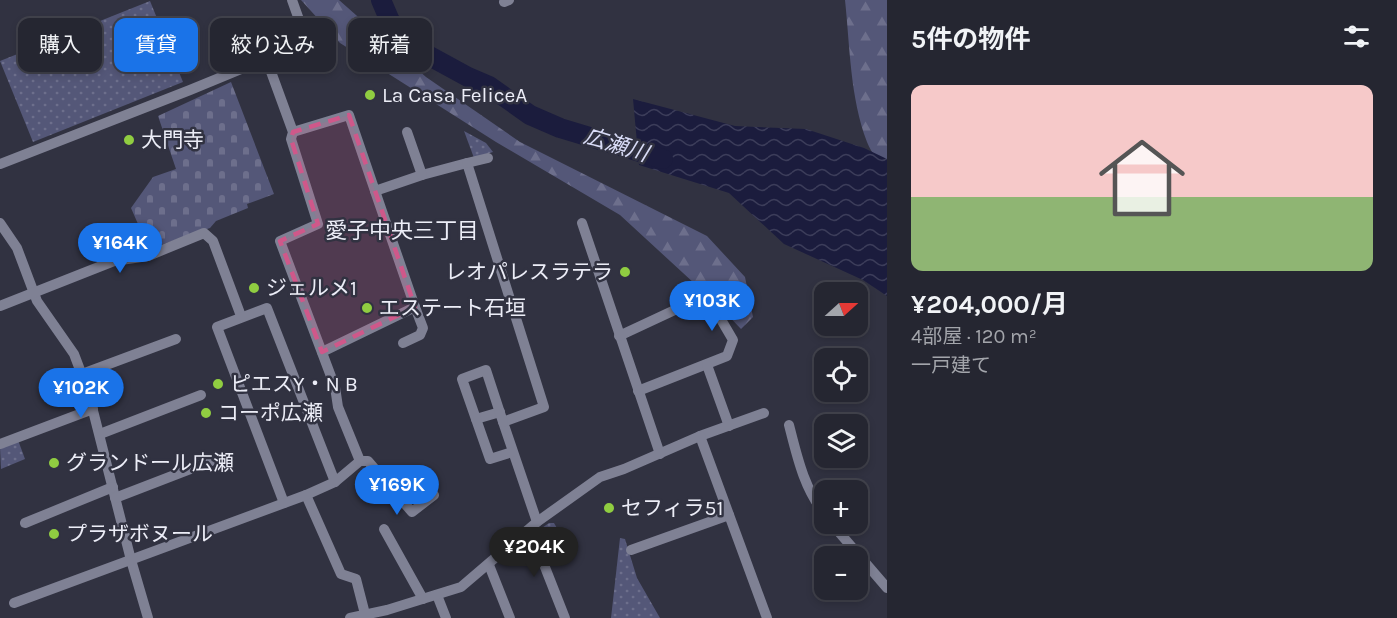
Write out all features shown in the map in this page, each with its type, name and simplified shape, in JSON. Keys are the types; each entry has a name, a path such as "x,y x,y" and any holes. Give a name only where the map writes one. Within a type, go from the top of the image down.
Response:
{"street":[{"path":"292,0 298,18"},
{"path":"0,164 232,72"},
{"path":"271,72 293,132 291,139 318,225 280,241 335,387 338,406 360,461"},
{"path":"293,132 349,115 423,328 420,335 403,342"},
{"path":"407,132 422,175"},
{"path":"375,191 422,175 488,158"},
{"path":"467,163 544,407 501,417 476,419"},
{"path":"0,223 17,248 37,301 66,341 82,374 100,434 130,560 148,618"},
{"path":"582,223 660,454"},
{"path":"0,306 114,261 148,256 204,233 213,241 241,316"},
{"path":"619,336 694,301 709,299 734,340 727,356 638,391"},
{"path":"322,352 415,307"},
{"path":"284,503 217,327 241,316 267,308 335,482"},
{"path":"82,374 176,339"},
{"path":"707,365 729,426"},
{"path":"512,452 490,459 462,379 486,370 512,452 533,525 565,618"},
{"path":"100,434 201,395"},
{"path":"0,444 93,409"},
{"path":"350,618 365,614 388,614 423,599 461,587 533,525 600,477 700,436 764,413"},
{"path":"789,425 802,473 814,497"},
{"path":"700,436 767,618"},
{"path":"25,523 224,456"},
{"path":"14,603 306,495 335,482 360,461 368,461 412,512 434,495"},
{"path":"306,495 341,574 356,579 365,614"},
{"path":"631,550 729,515"},
{"path":"384,529 423,599"},
{"path":"841,534 887,588"},
{"path":"489,565 510,618"},
{"path":"437,595 446,618"}],"highlighted area":[{"path":"349,115 415,307 322,352 280,241 318,224 291,139 293,132"}],"green space":[{"path":"301,0 339,0 359,18 348,18 348,48 336,39 336,18 317,18"},
{"path":"845,0 887,0 887,174 869,146 861,125 852,72"},
{"path":"150,1 157,18 114,18 114,72 179,72 183,82 33,142 0,61 18,54 18,72 102,72 102,20"},
{"path":"386,72 420,72 520,142 707,236 745,277 753,317 741,329 620,215 496,142"},
{"path":"231,82 274,194 247,204 248,208 216,221 210,228 149,249 131,208 153,177 176,169 158,116"},
{"path":"464,131 486,143 493,152 474,158"},
{"path":"18,440 25,459 1,469 0,447"},
{"path":"549,523 554,523 561,535 541,546 537,537 539,530"},
{"path":"620,538 625,539 637,578 660,618 611,618"}],"water":[{"path":"633,99 735,126 806,129 864,148 887,159 887,296 868,282 784,244 729,193 639,165"}],"waterway":[{"name":"広瀬川","path":"381,0 390,21 424,53 489,86 530,115 560,128 663,159"}],"place":[{"name":"La Casa FeliceA","path":"370,95"},
{"name":"大門寺","path":"129,140"},
{"name":"レオパレスラテラ","path":"625,272"},
{"name":"ジェルメ1","path":"254,288"},
{"name":"エステート石垣","path":"367,308"},
{"name":"ピエスY・N B","path":"218,384"},
{"name":"コーポ広瀬","path":"206,413"},
{"name":"グランドール広瀬","path":"54,463"},
{"name":"セフィラ51","path":"609,508"},
{"name":"プラザボヌール","path":"54,534"}],"district":[{"name":"愛子中央三丁目","path":"402,231"}]}
